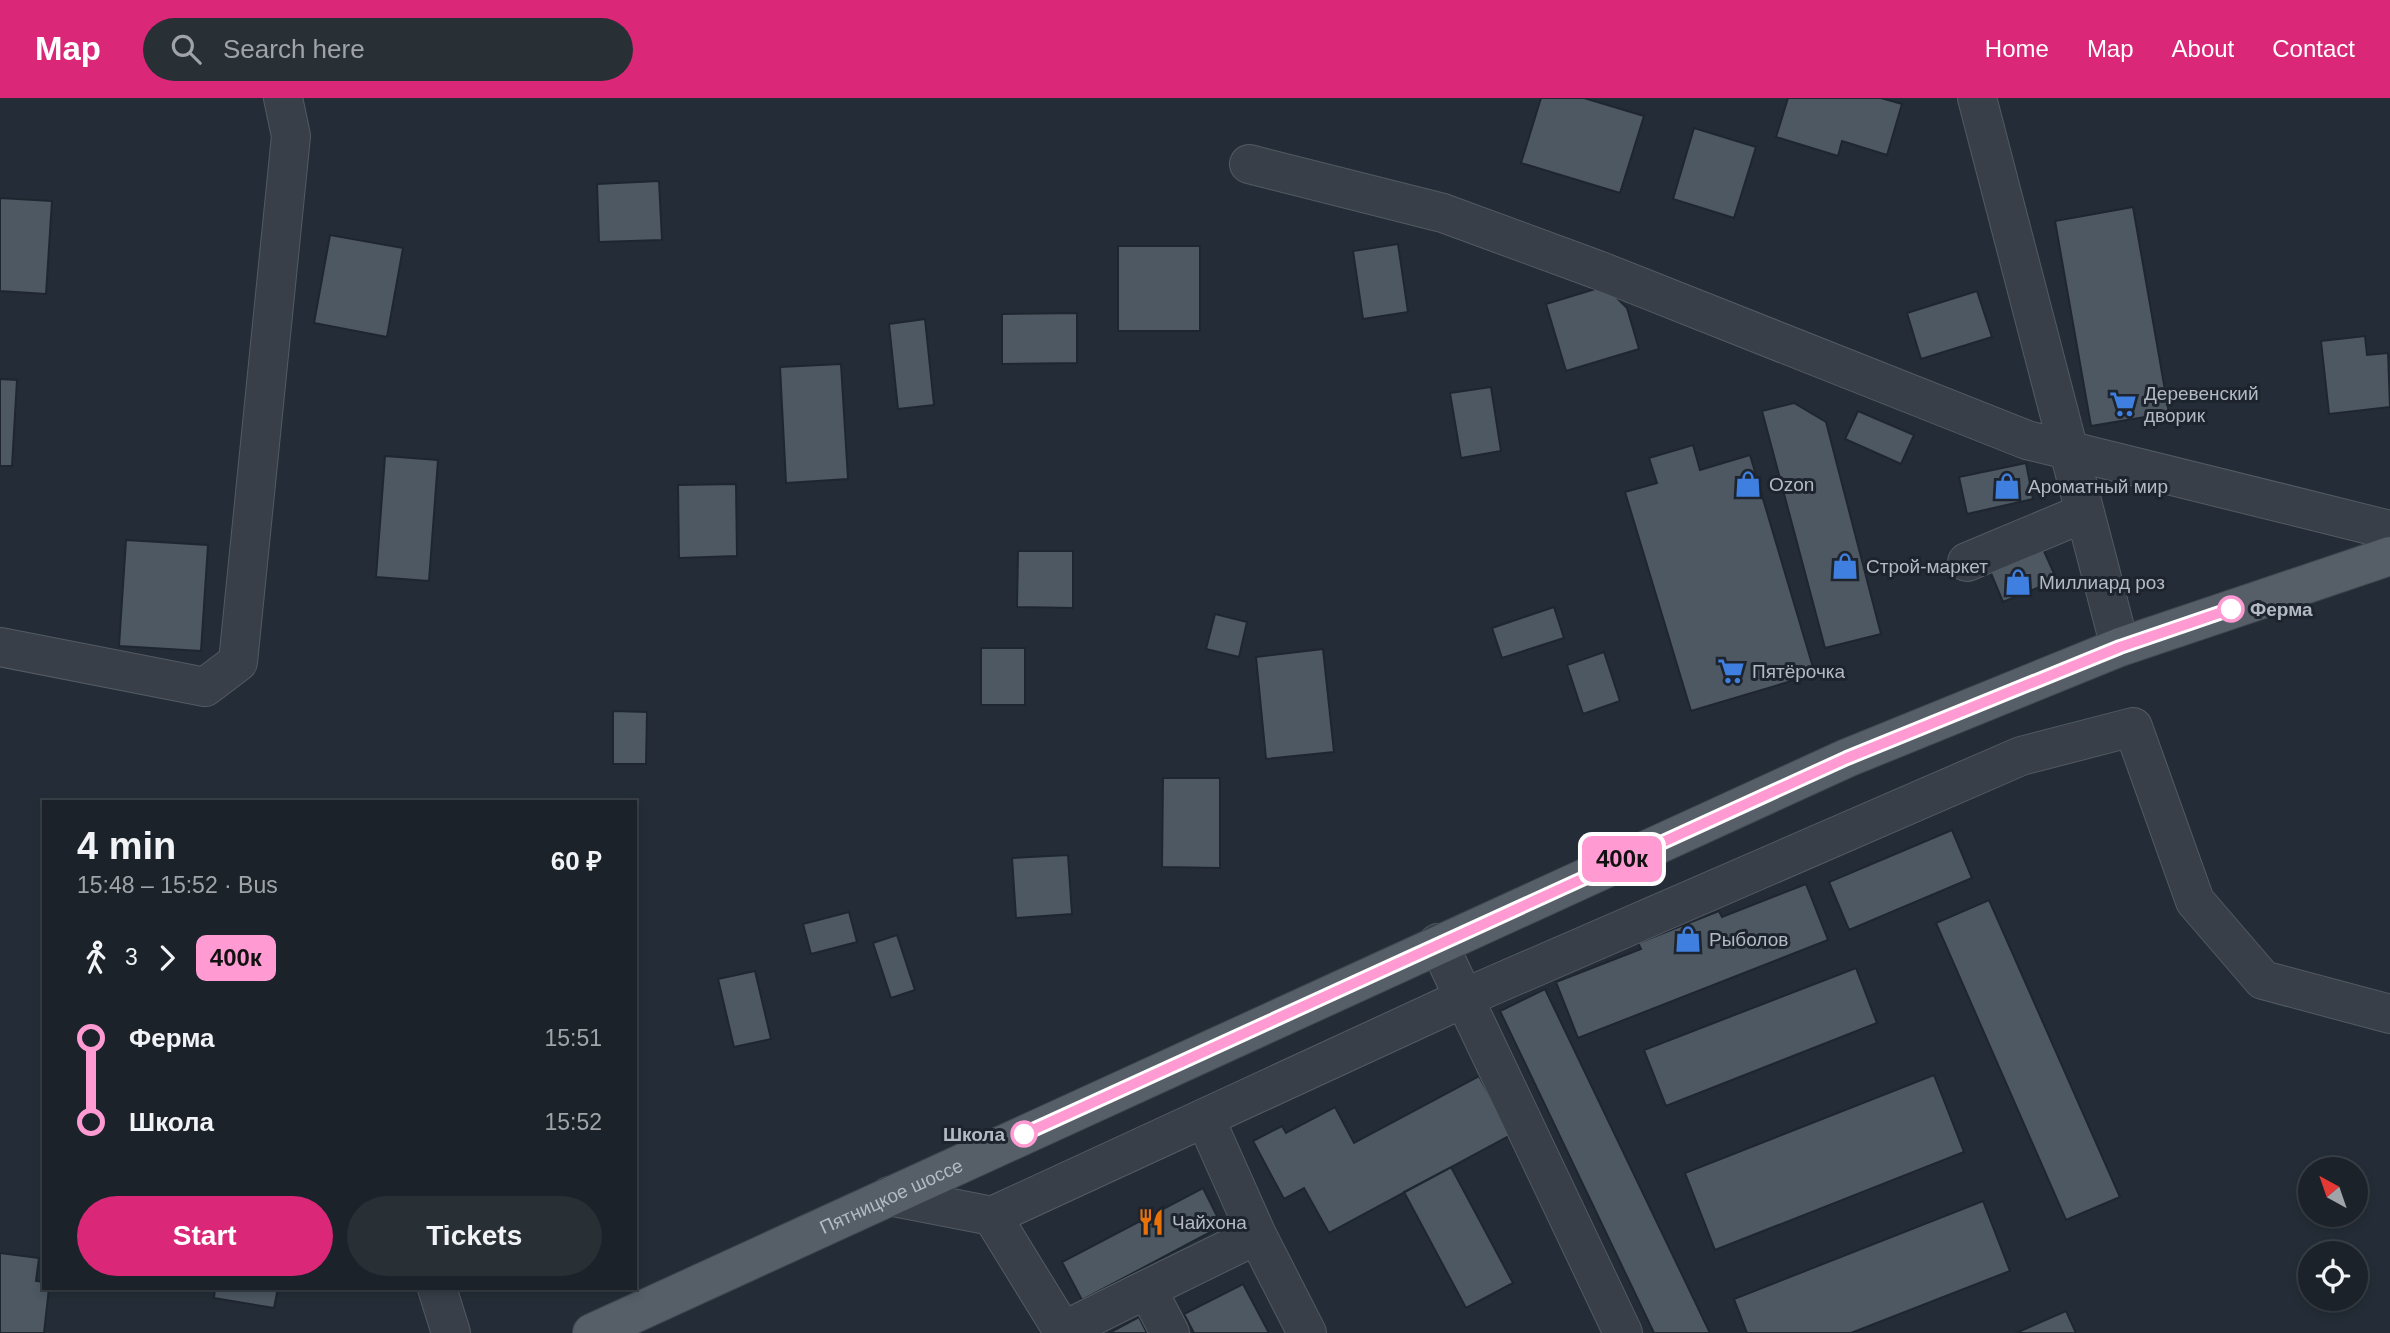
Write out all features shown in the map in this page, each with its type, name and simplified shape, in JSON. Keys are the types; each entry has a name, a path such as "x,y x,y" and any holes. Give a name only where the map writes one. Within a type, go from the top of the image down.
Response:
{"main road":[{"name":"Пятницкое шоссе","path":"592,1333 1438,943 1847,758 2120,647 2390,556"}],"street":[{"path":"0,647 205,687 238,662 291,136 283,98"},
{"path":"1977,98 2120,647"},
{"path":"1249,164 1443,213 1598,270 2027,440 2390,530"},
{"path":"1967,562 2084,513"},
{"path":"889,1196 992,1216 1464,998 2021,756 2133,727 2195,901 2263,980 2390,1014"},
{"path":"1438,943 1623,1333"},
{"path":"1205,1118 1257,1235 1307,1333"},
{"path":"992,1216 1063,1332 1257,1235"},
{"path":"1147,1289 1170,1333"},
{"path":"438,1290 451,1333"}],"building":[{"path":"1541,98 1584,98 1644,116 1620,193 1521,163"},
{"path":"1788,98 1881,98 1902,104 1887,155 1842,141 1838,156 1776,137"},
{"path":"1694,128 1756,147 1734,218 1673,199"},
{"path":"659,181 662,240 599,242 597,184"},
{"path":"0,198 52,201 46,294 0,291"},
{"path":"2133,207 2169,413 2091,426 2055,221"},
{"path":"330,235 403,248 387,337 314,323"},
{"path":"1398,244 1408,312 1363,319 1353,251"},
{"path":"1118,246 1200,246 1200,331 1118,331"},
{"path":"1605,286 1627,308 1639,349 1566,371 1546,304"},
{"path":"1977,291 1992,337 1921,359 1907,313"},
{"path":"1077,313 1077,363 1002,364 1002,314"},
{"path":"925,319 934,405 898,409 889,324"},
{"path":"2365,336 2367,355 2388,353 2390,407 2329,414 2321,341"},
{"path":"841,364 848,479 786,483 780,367"},
{"path":"0,379 17,380 12,466 0,466"},
{"path":"1491,387 1501,451 1461,458 1450,393"},
{"path":"1794,403 1826,422 1881,634 1825,648 1762,411"},
{"path":"1858,411 1914,435 1901,464 1845,439"},
{"path":"1693,445 1700,470 1750,455 1815,674 1691,711 1625,492 1657,483 1649,458"},
{"path":"385,456 438,460 429,581 376,577"},
{"path":"2026,463 2033,499 1967,514 1959,477"},
{"path":"736,484 737,556 679,558 678,485"},
{"path":"126,540 208,545 201,651 119,646"},
{"path":"2043,549 2057,580 2003,602 1990,571"},
{"path":"1018,551 1073,551 1073,608 1017,607"},
{"path":"1554,607 1564,638 1502,658 1492,628"},
{"path":"1215,614 1247,622 1239,657 1206,649"},
{"path":"981,648 1025,648 1025,705 981,705"},
{"path":"1323,649 1334,752 1266,759 1256,657"},
{"path":"1604,652 1620,701 1583,714 1567,665"},
{"path":"613,711 647,712 646,764 613,764"},
{"path":"1163,778 1220,778 1220,868 1162,867"},
{"path":"1952,830 1972,878 1849,930 1829,882"},
{"path":"1068,855 1072,914 1016,918 1012,858"},
{"path":"1806,884 1828,940 1578,1038 1556,982 1641,949 1638,943 1719,911 1722,917"},
{"path":"1989,900 2120,1197 2066,1220 1936,923"},
{"path":"849,912 857,942 811,954 803,924"},
{"path":"897,935 915,990 891,998 873,943"},
{"path":"1856,968 1877,1023 1666,1106 1644,1050"},
{"path":"755,971 771,1039 734,1047 718,979"},
{"path":"1545,989 1710,1333 1654,1333 1500,1011"},
{"path":"1934,1075 1964,1152 1715,1250 1685,1173"},
{"path":"1479,1076 1511,1135 1329,1233 1304,1188 1284,1199 1253,1141 1282,1126 1286,1133 1335,1107 1354,1143"},
{"path":"1451,1167 1513,1283 1466,1308 1404,1192"},
{"path":"1203,1188 1222,1226 1082,1300 1062,1262"},
{"path":"1983,1201 2010,1271 1851,1333 1747,1333 1734,1299"},
{"path":"0,1253 39,1258 36,1281 42,1282 42,1290 49,1290 44,1333 0,1333"},
{"path":"1243,1284 1269,1333 1194,1333 1184,1314"},
{"path":"215,1290 278,1290 274,1308 214,1298"},
{"path":"2066,1311 2076,1333 2016,1333"},
{"path":"1139,1317 1147,1333 1109,1333"}],"bus line":[{"name":"400к","path":"1024,1134 1847,758 2120,647 2231,609"}],"place":[{"name":"Деревенский дворик","path":"2123,404"},
{"name":"Ozon","path":"1748,484"},
{"name":"Ароматный мир","path":"2007,486"},
{"name":"Строй-маркет","path":"1845,566"},
{"name":"Миллиард роз","path":"2018,582"},
{"name":"Ферма","path":"2231,609"},
{"name":"Пятёрочка","path":"1731,671"},
{"name":"Рыболов","path":"1688,939"},
{"name":"Школа","path":"1024,1134"},
{"name":"Чайхона","path":"1151,1222"}]}
